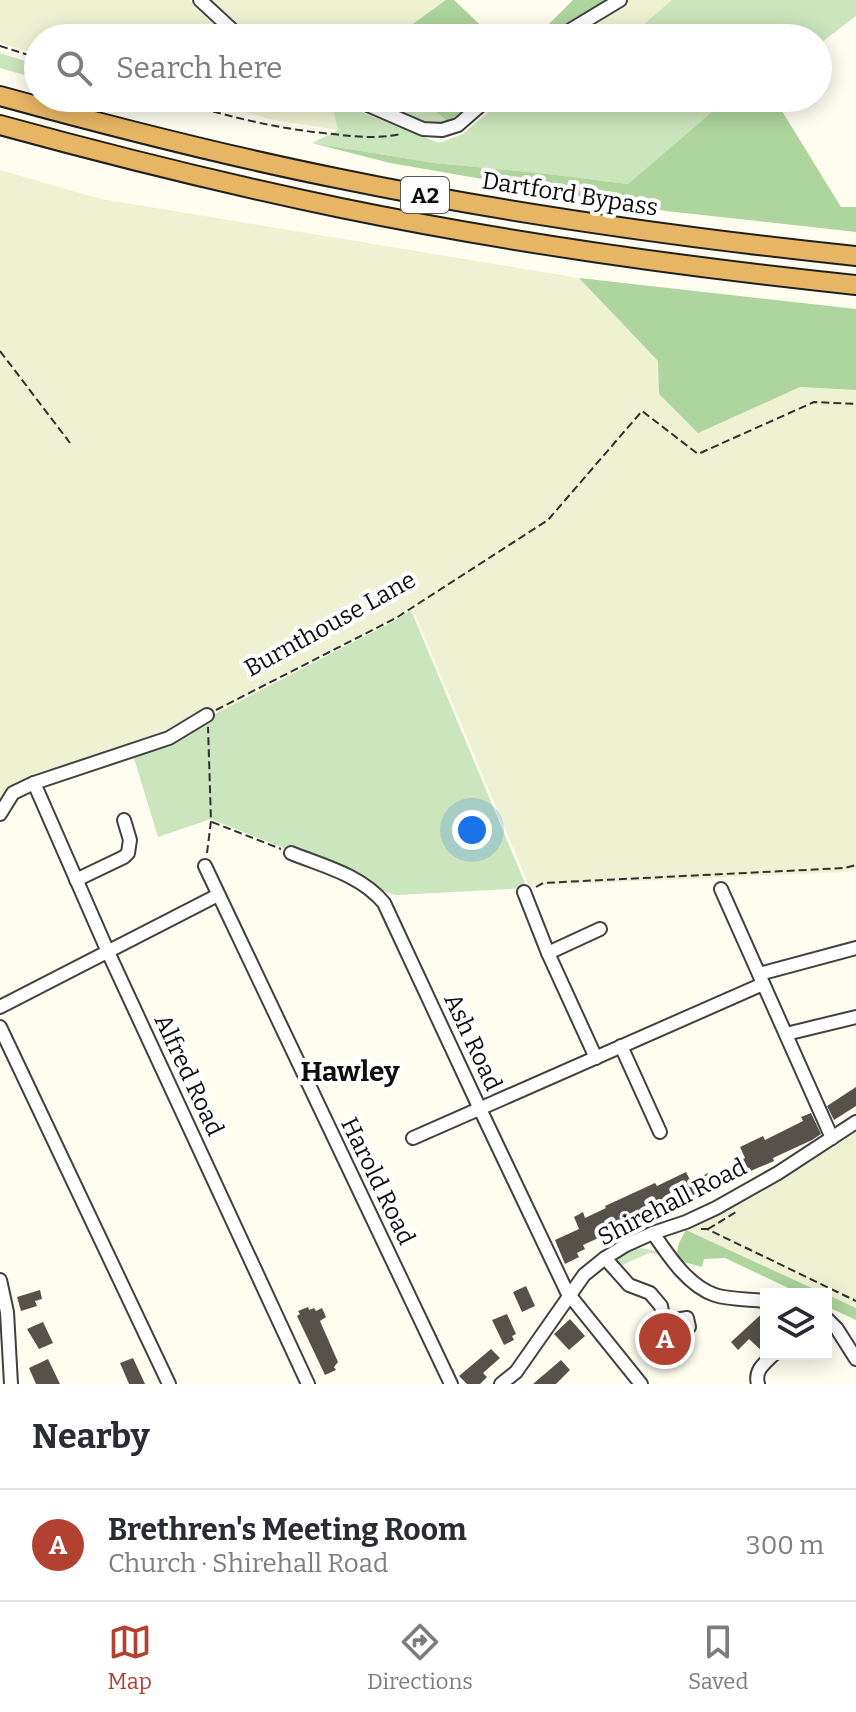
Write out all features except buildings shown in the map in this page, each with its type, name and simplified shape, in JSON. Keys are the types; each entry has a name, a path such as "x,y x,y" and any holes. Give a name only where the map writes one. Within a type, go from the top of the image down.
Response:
{"highway":[{"name":"Dartford Bypass","path":"0,96 24,102"},
{"name":"Dartford Bypass","path":"59,112 137,133 355,182 534,214 758,246 856,256"},
{"name":"A2","path":"0,125 130,161 357,211 549,246 758,275 856,285"}],"street":[{"path":"200,0 226,24"},
{"path":"580,24 620,0"},
{"path":"384,112 423,129 442,130 458,125 473,112"},
{"path":"0,814 13,793 34,783 169,738 207,715"},
{"name":"Alfred Road","path":"34,783 108,952 308,1384"},
{"path":"76,880 128,853 130,840 124,820"},
{"name":"Ash Road","path":"291,853 357,880 374,890 384,903 567,1292 641,1384"},
{"name":"Harold Road","path":"205,866 451,1384"},
{"path":"721,889 832,1138"},
{"path":"524,892 596,1058"},
{"path":"0,1007 218,895"},
{"path":"548,953 600,929"},
{"path":"413,1138 596,1058 761,979 856,948"},
{"path":"786,1034 856,1017"},
{"path":"0,1027 169,1384"},
{"path":"621,1046 660,1132"},
{"name":"Shirehall Road","path":"501,1384 516,1372 584,1275 605,1258 626,1245 716,1208 778,1173 856,1122"},
{"path":"653,1233 676,1266 714,1295 760,1300"},
{"path":"605,1258 629,1285 650,1293 661,1306 664,1322 687,1318 689,1327"},
{"path":"0,1280 7,1312 11,1384"},
{"path":"832,1324 856,1359"},
{"path":"758,1384 757,1373 768,1360"}],"path":[{"path":"0,46 24,54"},
{"path":"215,112 249,122 379,139 423,129"},
{"path":"0,351 70,443"},
{"name":"Burnthouse Lane","path":"207,715 396,618 548,520 642,411 698,454 814,402 856,404"},
{"path":"205,866 211,821 207,715"},
{"path":"211,821 291,853"},
{"path":"524,892 543,883 856,865"},
{"path":"707,1229 736,1212"},
{"path":"686,1222 696,1228 707,1229 856,1301"}],"green space":[{"path":"0,0 190,0 216,24 24,24 24,50 0,43"},
{"path":"211,0 446,0 412,24 238,24"},
{"path":"446,0 454,0 479,24 413,24"},
{"path":"573,0 605,0 574,24 549,24"},
{"path":"585,0 674,0 646,24 563,24"},
{"path":"672,0 856,0 856,16 832,34 832,24 644,24"},
{"path":"0,53 24,61 24,75 0,68"},
{"path":"243,112 334,112 338,130"},
{"path":"334,112 361,112 439,143 463,134 488,112 712,112 628,184 434,163 312,143 338,130"},
{"path":"391,112 436,112 448,122 427,126"},
{"path":"436,112 461,112 448,122"},
{"path":"712,112 783,112 841,207 856,207 856,232 666,211 390,163 312,143 434,163 628,184"},
{"path":"0,170 101,199 579,278 659,362 659,394 698,432 800,387 856,390 856,869 845,872 529,886 411,605 394,618 166,738 32,780 0,804"},
{"path":"579,278 856,309 856,390 800,387 698,433 659,394 658,361"},
{"path":"411,610 527,888 396,895 211,819 158,837 132,752 205,719"},
{"path":"856,1128 856,1308 832,1297 832,1288 812,1288 686,1230"},
{"path":"686,1230 812,1288 788,1288 725,1258 704,1259 702,1267 680,1261 680,1241"},
{"path":"641,1248 658,1254 649,1253 618,1267 617,1258"},
{"path":"832,1297 856,1308 856,1320 832,1309"}],"place":[{"name":"Brethren's Meeting Room","path":"665,1339"}],"district":[{"name":"Hawley","path":"350,1071"}]}
